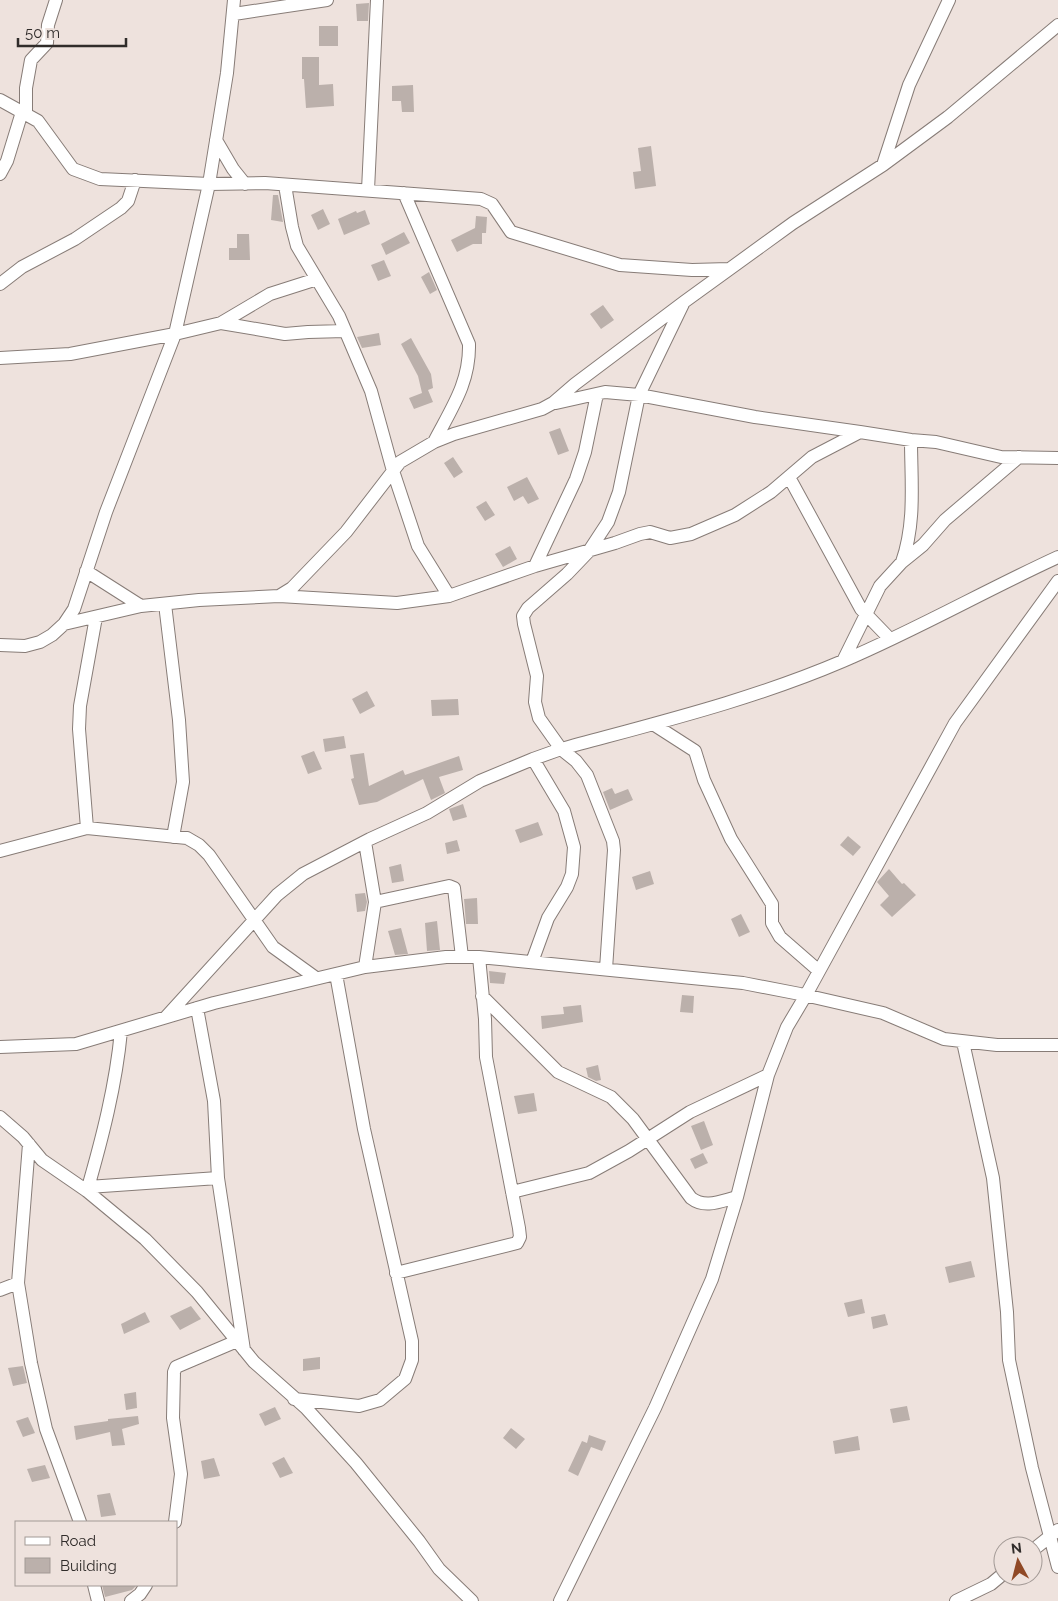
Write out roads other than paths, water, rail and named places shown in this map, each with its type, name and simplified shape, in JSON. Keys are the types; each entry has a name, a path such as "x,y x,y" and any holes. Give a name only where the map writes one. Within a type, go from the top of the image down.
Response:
{"street":[{"path":"0,174 7,161 24,113 30,60 47,43 48,25 56,0"},
{"path":"0,645 25,646 40,642 52,635 64,624 74,609 106,512 175,334 209,184 227,73 234,0"},
{"path":"234,14 326,0"},
{"path":"368,190 377,0"},
{"path":"883,165 909,85 949,0"},
{"path":"279,596 292,588 346,532 400,462 434,442 454,434 542,409 553,403 575,384 729,269 793,223 883,165 948,117 1058,25"},
{"path":"0,100 38,121 73,170 100,179 285,185 481,199 492,204 511,232 620,265 692,270 729,269"},
{"path":"216,140 230,165 245,184"},
{"path":"0,284 22,267 75,239 121,208 128,201 135,180"},
{"path":"285,185 297,246 339,316 371,391 393,471 418,546 449,596"},
{"path":"404,193 469,344 470,362 463,386 434,442"},
{"path":"0,358 70,354 175,334 221,323 270,294 317,279"},
{"path":"606,969 614,850 612,841 587,775 576,761 561,749 539,718 535,702 537,676 524,624 524,616 528,608 567,574 588,551 608,522 619,492 639,395 684,302"},
{"path":"221,323 285,334 345,331"},
{"path":"553,403 605,392 639,395 755,417 936,442 1001,456 1058,458"},
{"path":"535,566 576,479 585,452 597,394"},
{"path":"64,624 141,606 199,600 279,596 397,603 449,596 535,566 646,532 670,538 691,534 735,516 771,492 812,457 860,432"},
{"path":"902,562 909,544 912,524 911,440"},
{"path":"843,661 880,586 902,562 924,545 958,509 1019,457"},
{"path":"789,477 866,615 890,639"},
{"path":"166,1017 276,895 303,874 427,813 480,781 561,749 755,695 843,661 1058,557"},
{"path":"86,571 141,606"},
{"path":"560,1601 655,1408 712,1279 737,1197 768,1075 787,1027 955,723 1058,581"},
{"path":"165,604 179,720 183,782 173,837"},
{"path":"87,828 79,722 80,706 96,617"},
{"path":"653,724 695,751 704,780 731,839 772,904 772,923 780,937 819,971"},
{"path":"532,962 548,918 572,874 574,848 564,811 533,759"},
{"path":"0,851 87,828 187,838 200,845 209,855 274,947 316,978"},
{"path":"364,966 375,902 365,842"},
{"path":"375,902 449,886 454,888 462,957"},
{"path":"0,1047 76,1044 197,1008 364,966 406,960 462,957 479,957 743,983 883,1013 944,1039 998,1045 1058,1045"},
{"path":"396,1273 517,1243 520,1238 520,1228 486,1057 479,957"},
{"path":"294,1398 359,1406 380,1400 405,1379 412,1360 412,1341 364,1129 336,974"},
{"path":"482,996 558,1072 611,1097 633,1119 691,1198 697,1203 707,1205 737,1197"},
{"path":"197,1008 214,1101 218,1178 240,1346"},
{"path":"88,1189 108,1109 121,1031"},
{"path":"963,1042 993,1178 1007,1312 1009,1360 1032,1468 1054,1533 1058,1567"},
{"path":"512,1192 589,1173 690,1112 768,1075"},
{"path":"0,1117 23,1137 42,1160 88,1189 145,1238 196,1292 254,1362 306,1408 356,1463 419,1541 439,1569 472,1601"},
{"path":"29,1144 18,1283 31,1363 46,1429 80,1521"},
{"path":"88,1189 218,1178"},
{"path":"0,1290 18,1283"},
{"path":"175,1521 182,1474 173,1418 174,1372 176,1366 240,1346"},
{"path":"1043,1542 1054,1533"},
{"path":"956,1601 993,1582"},
{"path":"94,1586 98,1601"},
{"path":"131,1601 140,1594 145,1586"}]}
